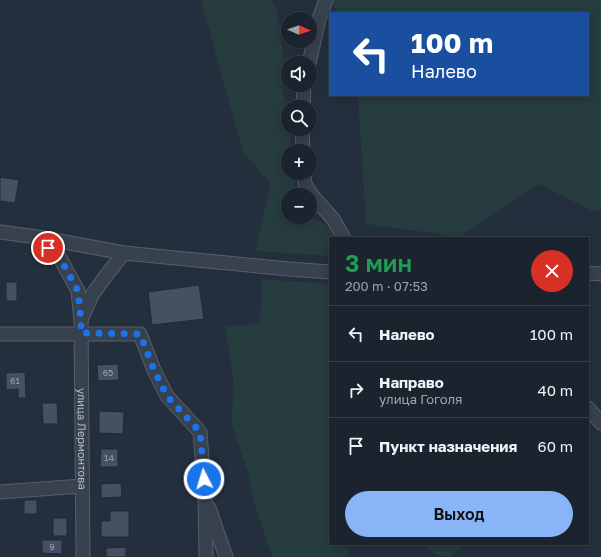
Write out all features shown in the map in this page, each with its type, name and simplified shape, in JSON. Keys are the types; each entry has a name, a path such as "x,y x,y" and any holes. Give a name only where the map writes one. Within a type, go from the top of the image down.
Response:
{"street":[{"path":"311,56 319,19 326,0"},
{"path":"305,180 310,193 333,219 343,237"},
{"path":"0,232 37,237 124,253 329,272"},
{"name":"улица Лермонтова","path":"37,237 60,258 78,291 81,327 83,557"},
{"path":"81,327 92,295 108,272 124,253"},
{"path":"589,273 601,274"},
{"path":"0,334 81,327 140,334 154,370 167,396 200,432 205,495 206,557"},
{"path":"589,409 601,422"},
{"path":"0,492 82,486"},
{"path":"205,495 226,557"}],"green space":[{"path":"201,0 272,0 280,25 281,48 282,48 283,53 283,56 281,56 281,92 284,92 285,100 281,100 281,136 289,136 291,144 281,144 281,180 296,180 295,188 281,188 281,224 317,224 317,219 330,230 334,237 329,237 329,256 255,251 271,184 243,152"},
{"path":"329,0 601,0 601,211 591,210 539,184 459,237 366,224 358,96 589,96 589,12 337,12"},
{"path":"262,279 329,284 329,545 349,545 348,557 272,557 257,512 247,470 232,426 233,377 225,326 260,324"},
{"path":"424,545 463,545 450,557 435,554"}],"building":[{"path":"0,177 19,180 15,203 0,201"},
{"path":"6,282 17,282 17,301 6,301"},
{"path":"199,285 204,319 152,325 148,292"},
{"path":"118,364 119,380 98,381 97,365"},
{"path":"25,372 26,398 18,398 18,389 6,390 6,373"},
{"path":"42,403 57,403 58,424 43,424"},
{"path":"99,411 124,412 123,434 99,433"},
{"path":"101,449 118,449 118,467 100,467"},
{"path":"121,483 122,497 101,498 101,484"},
{"path":"24,500 37,500 37,514 24,514"},
{"path":"110,511 129,511 129,537 101,537 101,521 110,521"},
{"path":"53,518 67,518 67,536 53,536"},
{"path":"42,540 62,540 62,554 42,553"},
{"path":"126,547 126,557 106,557 106,548"}],"route":[{"path":"48,248 60,258 78,291 81,333 140,334 154,370 167,396 200,432 204,479"}]}
